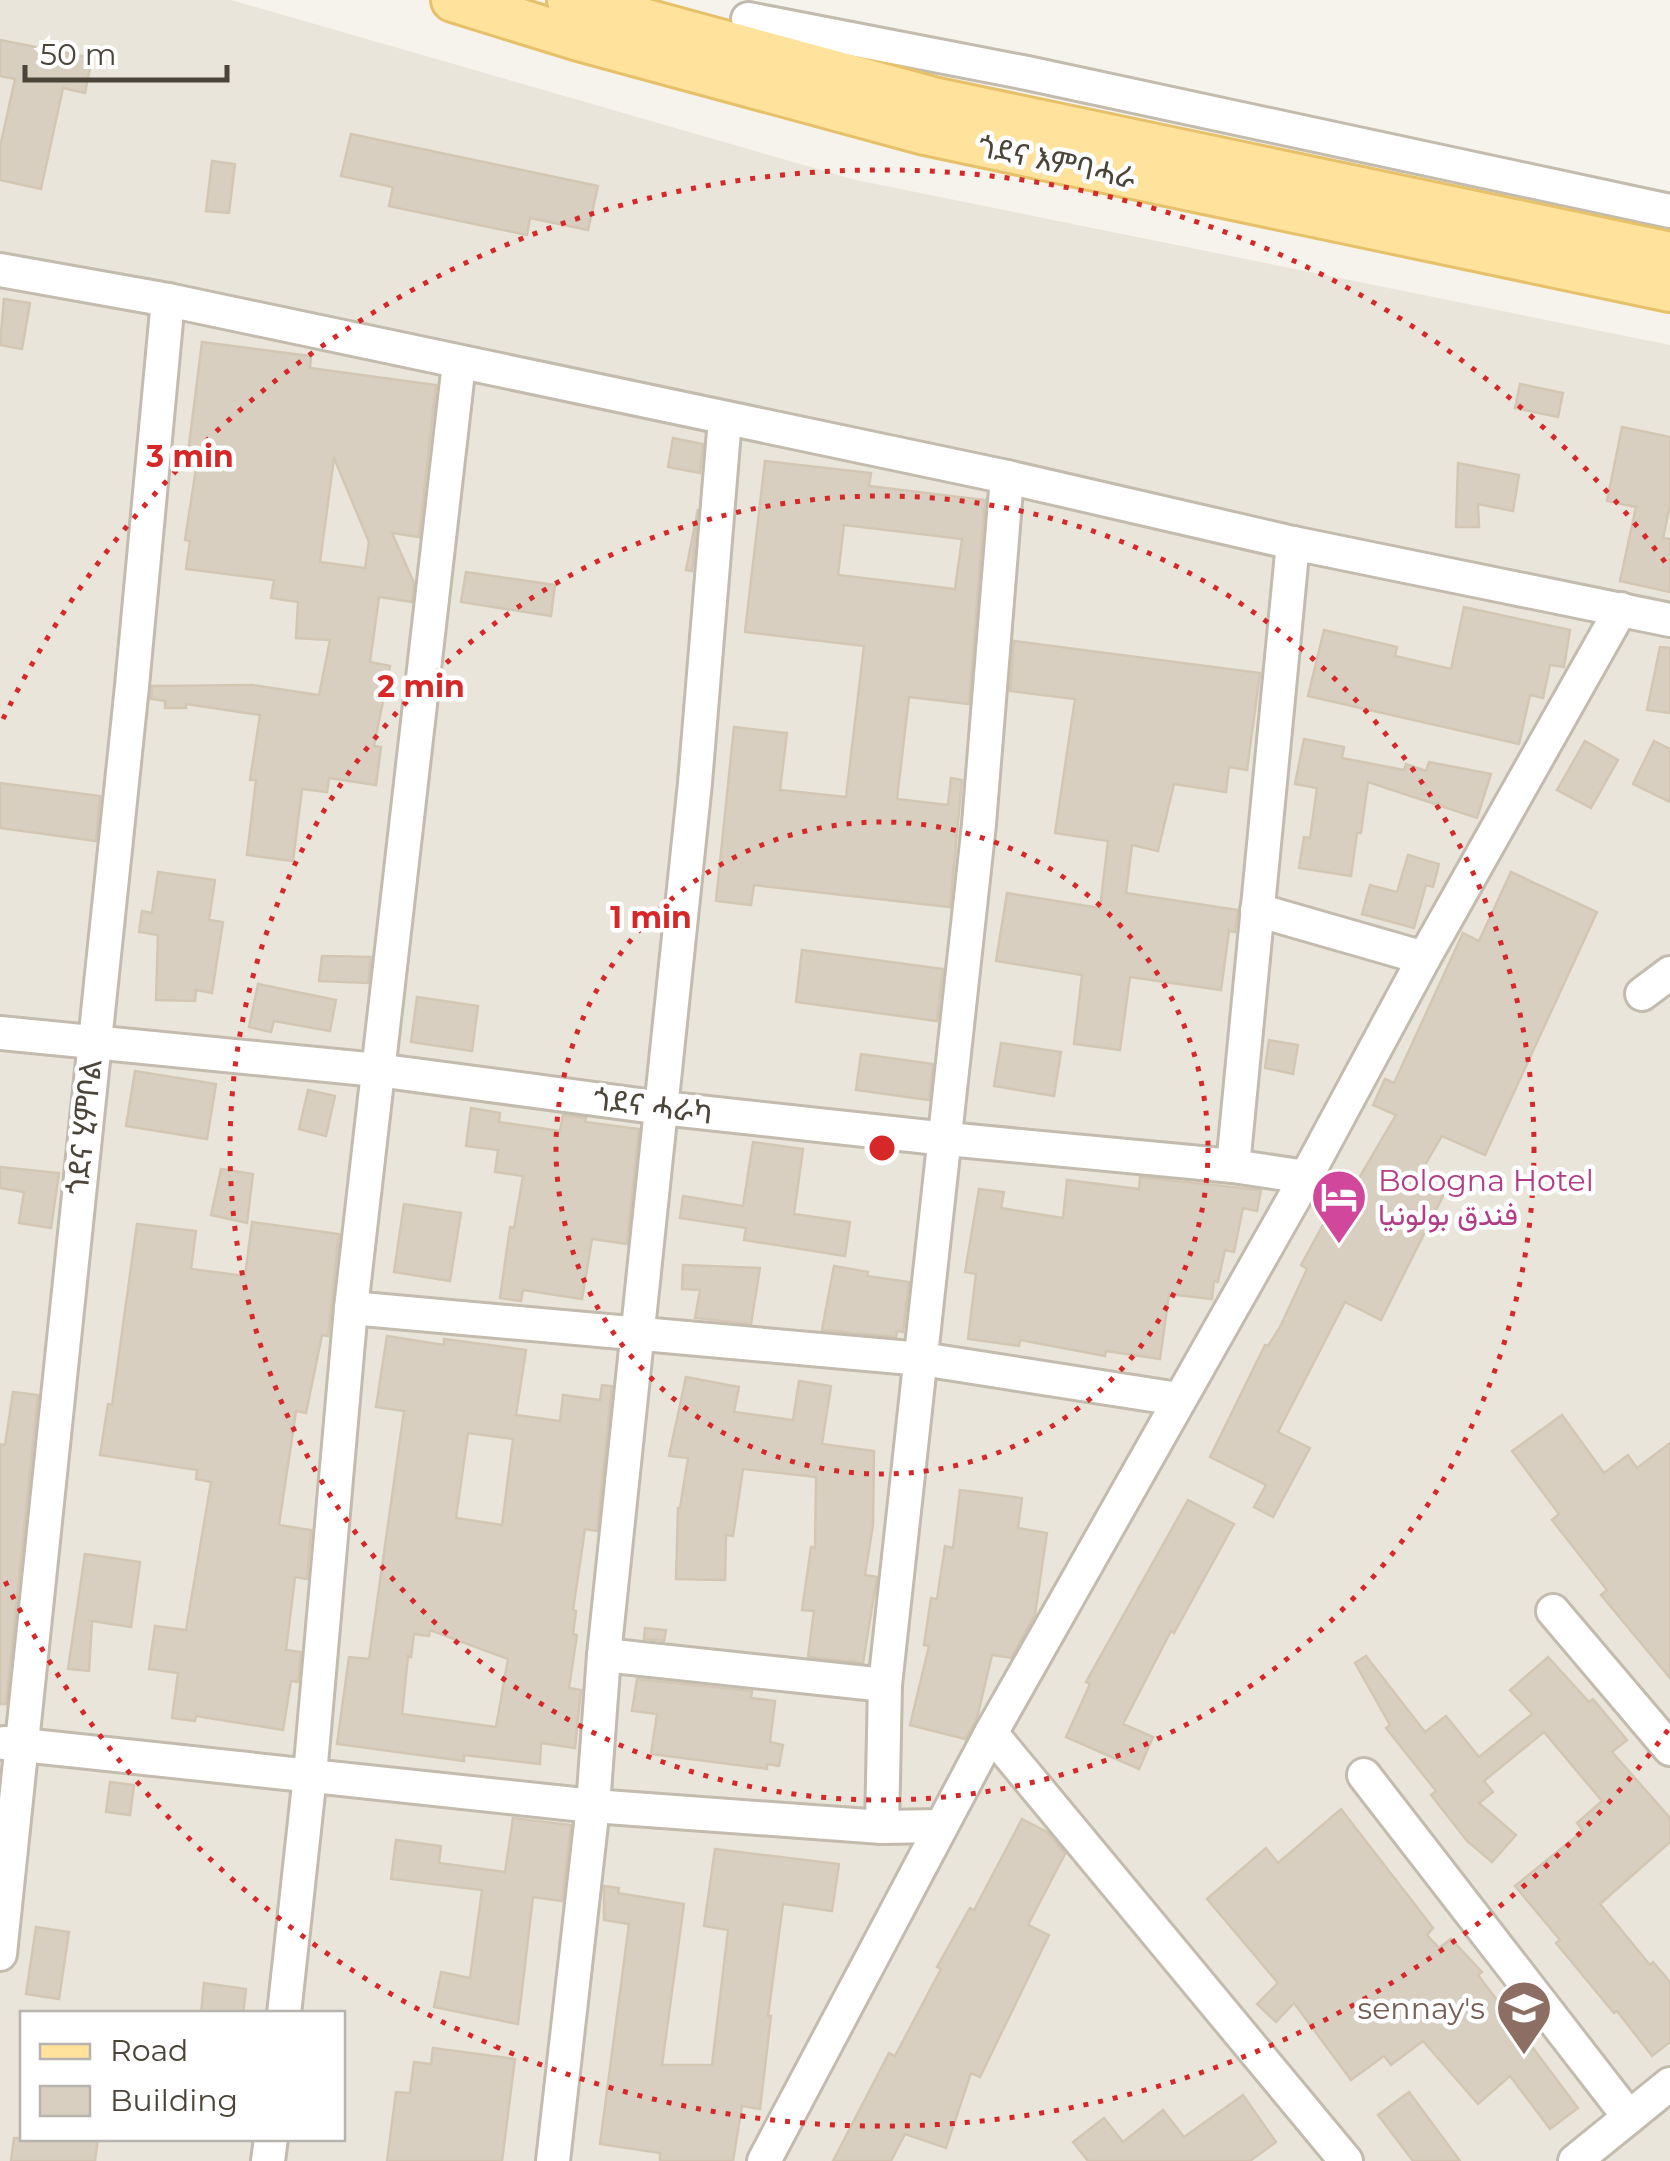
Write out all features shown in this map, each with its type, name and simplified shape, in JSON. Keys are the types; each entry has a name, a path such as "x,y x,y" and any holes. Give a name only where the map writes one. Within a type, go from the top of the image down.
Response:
{"main road":[{"name":"ጎደና እምባሓራ","path":"453,0 746,38"},
{"name":"ጎደና እምባሓራ","path":"569,0 746,38 925,133 1419,199 1670,254"},
{"name":"ጎደና እምባሓራ","path":"1419,199 1670,290"}],"street":[{"path":"746,38 1027,73 1419,199 1670,211"},
{"path":"0,270 168,300 1007,477 1293,544 1670,620"},
{"name":"ጎደና ሂምቦል","path":"0,1954 11,1744 132,686 168,300"},
{"path":"284,2011 310,1774 351,1308 459,363"},
{"path":"554,2161 695,783 724,419"},
{"path":"882,1827 885,1685 979,824 1007,477"},
{"path":"1233,1166 1293,544"},
{"path":"764,2161 940,1826 1622,609"},
{"path":"1257,910 1424,958"},
{"path":"1642,994 1670,973"},
{"name":"ጎደና ሓራካ","path":"0,1033 377,1070 662,1108 1233,1166 1306,1178"},
{"path":"351,1308 922,1359 1178,1399"},
{"path":"1553,1611 1670,1749"},
{"path":"604,1655 885,1685"},
{"path":"991,1734 1346,2161"},
{"path":"11,1744 593,1806 882,1827 940,1826"},
{"path":"1364,1774 1629,2117"},
{"path":"1575,2161 1670,2084"}],"shaded area":[{"path":"0,0 231,0 856,180 1670,345 1670,2161 0,2161"}],"building":[{"path":"0,40 92,58 85,93 63,88 41,189 0,180 0,147 15,79 0,76"},
{"path":"351,134 598,186 588,230 530,218 527,235 389,206 393,187 341,176"},
{"path":"212,161 235,164 229,213 206,211"},
{"path":"4,299 30,303 22,349 0,345"},
{"path":"202,342 311,356 310,368 436,385 419,537 392,533 414,583 412,602 379,597 370,662 390,666 374,746 381,747 376,785 329,778 327,792 302,789 293,861 247,855 256,780 250,780 260,715 186,704 186,708 165,708 165,701 151,699 152,686 253,685 319,695 330,640 296,638 298,602 271,598 274,580 186,569 190,541 185,540 197,462 187,461","holes":["334,458 369,542 365,568 320,562"]},
{"path":"1520,384 1563,393 1558,417 1515,408"},
{"path":"1622,427 1670,437 1670,505 1663,538 1670,539 1670,592 1620,581 1636,507 1607,501"},
{"path":"673,438 703,444 700,473 668,467"},
{"path":"765,461 871,473 869,486 985,500 969,704 909,697 897,799 948,805 951,778 962,780 950,907 754,885 751,905 716,901 734,727 787,733 780,790 846,797 864,646 745,632","holes":["844,525 962,539 955,589 838,575"]},
{"path":"1458,463 1519,475 1513,511 1478,504 1479,527 1456,527"},
{"path":"698,509 692,571 686,570"},
{"path":"466,572 555,585 551,616 461,602"},
{"path":"1464,607 1570,630 1564,667 1550,665 1543,698 1530,695 1519,744 1308,696 1324,630 1397,647 1395,656 1451,669"},
{"path":"1014,641 1260,673 1247,770 1229,767 1226,792 1174,784 1158,851 1132,845 1126,893 1238,910 1235,932 1229,931 1221,990 1130,977 1120,1050 1074,1044 1082,975 996,961 1007,893 1100,908 1108,841 1055,833 1075,699 1010,691"},
{"path":"1660,647 1670,648 1670,713 1647,710"},
{"path":"1304,739 1344,747 1342,758 1404,770 1406,764 1426,771 1429,762 1491,774 1477,818 1368,782 1351,876 1299,868 1304,837 1310,838 1317,788 1295,784"},
{"path":"1585,741 1618,760 1591,808 1557,790"},
{"path":"1654,741 1670,749 1670,802 1633,784"},
{"path":"0,783 100,796 96,841 0,828"},
{"path":"1408,855 1439,864 1433,887 1426,885 1414,928 1362,914 1370,885 1397,892"},
{"path":"158,872 215,880 209,920 223,922 212,993 196,990 195,1001 156,1000 158,935 139,932 142,911 152,913"},
{"path":"1511,872 1597,912 1485,1155 1442,1136 1417,1178 1445,1192 1381,1320 1345,1302 1278,1432 1310,1448 1273,1517 1254,1507 1266,1485 1210,1457 1265,1345 1280,1327 1307,1269 1301,1265 1331,1210 1338,1214 1396,1115 1373,1105 1385,1079 1394,1083 1463,933 1479,941"},
{"path":"802,950 943,969 937,1021 796,1002"},
{"path":"322,956 371,957 368,983 319,981"},
{"path":"258,984 336,1000 330,1031 274,1021 271,1032 249,1027"},
{"path":"417,997 478,1006 472,1051 411,1042"},
{"path":"1269,1040 1298,1045 1293,1074 1265,1068"},
{"path":"1001,1043 1061,1052 1054,1096 994,1086"},
{"path":"861,1054 933,1064 929,1100 856,1090"},
{"path":"135,1071 216,1084 207,1139 126,1126"},
{"path":"308,1090 335,1096 326,1136 299,1129"},
{"path":"471,1108 500,1113 499,1122 560,1131 563,1115 639,1129 627,1244 592,1239 582,1299 523,1290 521,1301 500,1298 510,1227 514,1228 523,1176 495,1172 498,1150 466,1146"},
{"path":"753,1142 803,1149 794,1214 850,1222 845,1256 744,1240 746,1228 680,1218 683,1196 743,1206"},
{"path":"0,1167 59,1173 51,1228 19,1223 24,1192 0,1188"},
{"path":"221,1169 253,1174 247,1223 211,1215"},
{"path":"1140,1177 1261,1190 1257,1211 1243,1208 1234,1252 1225,1250 1212,1299 1169,1294 1160,1359 1106,1351 1105,1356 1020,1340 1019,1346 968,1339 976,1274 965,1272 979,1189 1004,1192 1001,1208 1063,1218 1067,1180 1139,1189"},
{"path":"404,1204 461,1213 450,1281 394,1272"},
{"path":"252,1222 339,1234 328,1336 322,1335 306,1413 296,1411 279,1525 311,1530 307,1579 295,1577 286,1650 301,1652 298,1682 291,1681 283,1730 196,1716 195,1721 172,1718 178,1673 149,1669 155,1626 186,1630 211,1482 196,1479 197,1470 100,1455 108,1404 112,1405 137,1224 196,1231 191,1269 245,1276"},
{"path":"683,1265 760,1268 751,1324 695,1318 700,1290 682,1289"},
{"path":"834,1266 909,1282 903,1332 897,1331 896,1337 822,1330"},
{"path":"387,1336 444,1345 444,1339 526,1350 516,1415 560,1421 563,1395 600,1400 602,1385 612,1386 597,1531 585,1529 573,1610 573,1634 577,1635 569,1688 581,1690 575,1748 541,1743 540,1764 464,1755 464,1761 337,1744 349,1657 369,1659 404,1411 376,1407","holes":["468,1433 513,1439 502,1525 456,1518","430,1630 508,1659 496,1727 402,1714 414,1634 429,1636"]},
{"path":"686,1377 739,1387 734,1412 793,1420 799,1381 831,1386 822,1444 874,1451 873,1525 865,1575 877,1577 863,1663 808,1657 814,1611 802,1610 811,1547 815,1548 816,1477 743,1469 733,1536 726,1535 725,1580 676,1579 678,1508 688,1458 669,1456"},
{"path":"13,1392 38,1395 6,1704 0,1704 0,1444 5,1445"},
{"path":"1562,1415 1604,1473 1628,1455 1637,1468 1670,1443 1670,1678 1601,1595 1607,1590 1552,1520 1559,1514 1512,1451"},
{"path":"960,1490 1022,1498 1018,1528 1047,1533 1035,1614 1011,1658 992,1655 977,1718 965,1739 910,1725 929,1646 924,1645 931,1598 937,1599 945,1546 953,1548"},
{"path":"1188,1500 1234,1524 1174,1633 1171,1631 1123,1724 1153,1737 1139,1769 1066,1737 1090,1684 1086,1682"},
{"path":"85,1554 140,1562 131,1627 92,1621 89,1671 68,1669"},
{"path":"645,1628 666,1630 664,1641 644,1639"},
{"path":"1366,1656 1425,1732 1446,1716 1479,1757 1532,1714 1510,1690 1548,1657 1589,1702 1593,1699 1627,1740 1612,1752 1670,1818 1670,1842 1600,1904 1650,1965 1653,1962 1670,1982 1670,2042 1652,2056 1556,1943 1560,1940 1515,1886 1583,1831 1577,1823 1602,1801 1544,1732 1484,1781 1493,1792 1479,1803 1516,1835 1492,1862 1467,1841 1431,1795 1436,1791 1386,1728 1390,1725 1355,1663"},
{"path":"637,1679 752,1691 751,1698 775,1701 770,1742 783,1745 779,1766 767,1764 767,1769 651,1754 657,1714 632,1711"},
{"path":"110,1782 134,1785 130,1815 106,1812"},
{"path":"1341,1809 1433,1928 1427,1935 1439,1948 1451,1939 1482,1972 1478,1975 1578,2108 1550,2129 1510,2076 1478,2104 1423,2041 1391,2065 1384,2056 1351,2080 1294,2003 1276,2022 1257,2004 1278,1983 1207,1899 1266,1848 1278,1863"},
{"path":"513,1818 571,1825 562,1901 533,1897 518,2024 434,2007 441,1972 470,1978 482,1890 391,1879 396,1840 441,1846 439,1863 505,1872"},
{"path":"1022,1819 1047,1832 1065,1854 1028,1925 1049,1935 980,2077 971,2073 946,2148 905,2134 891,2161 833,2161 889,2053 895,2056 941,1969 937,1967 970,1908 974,1910"},
{"path":"715,1849 839,1864 832,1911 783,1904 760,2109 742,2106 733,2161 660,2161 660,2153 600,2144 629,1924 604,1920 604,1886 619,1888 618,1893 684,1904 662,2065 712,2065 728,1930 704,1926"},
{"path":"36,1927 69,1932 59,1999 26,1994"},
{"path":"204,1983 246,1989 243,2011 201,2011"},
{"path":"433,2048 515,2059 502,2161 387,2161 396,2092 410,2093 414,2062 431,2064"},
{"path":"1409,2092 1460,2161 1413,2161 1378,2115"},
{"path":"1243,2095 1276,2142 1250,2161 1088,2161 1073,2142 1104,2118 1123,2142 1163,2110 1184,2137"},
{"path":"14,2138 98,2141 95,2161 11,2161"}],"place":[{"name":"Bologna Hotel فندق بولونيا","path":"1339,1246"},
{"name":"sennay's","path":"1524,2057"}]}
